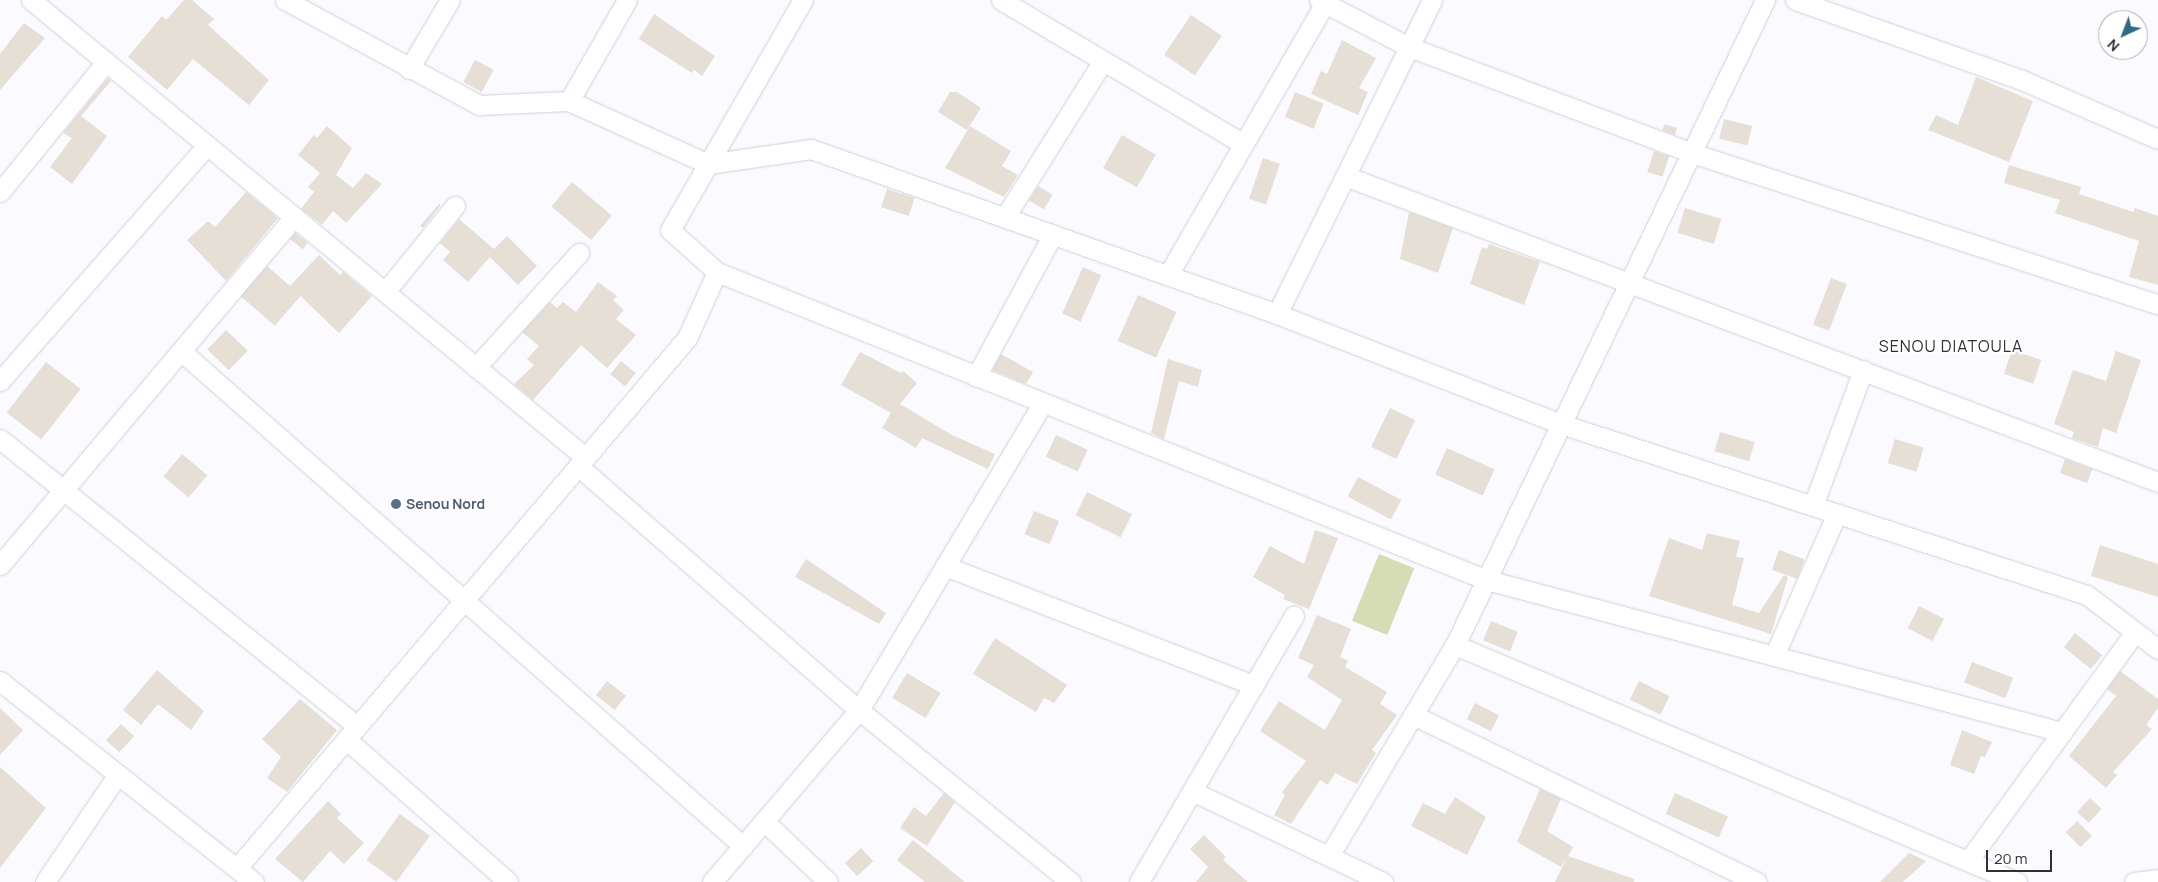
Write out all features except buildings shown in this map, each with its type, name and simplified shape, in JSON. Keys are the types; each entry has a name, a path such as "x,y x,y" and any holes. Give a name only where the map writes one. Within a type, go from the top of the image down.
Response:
{"street":[{"path":"31,0 476,367 859,710 1062,879"},
{"path":"285,0 479,106 569,101 708,164 811,149 1168,274 1561,424 2086,595 2158,649"},
{"path":"409,69 450,0"},
{"path":"569,101 627,0"},
{"path":"804,0 670,230 717,272 1042,404 1486,580 2062,732"},
{"path":"1001,0 1244,144"},
{"path":"1277,314 1432,0"},
{"path":"1329,856 1455,645 1765,0"},
{"path":"1795,0 2022,80 2158,138"},
{"path":"1168,274 1324,1 1409,47 1692,153 2158,304"},
{"path":"1005,217 1103,61"},
{"path":"0,192 106,62"},
{"path":"0,381 207,145"},
{"path":"1345,176 2158,482"},
{"path":"385,292 455,206"},
{"path":"0,565 294,217"},
{"path":"976,377 1053,234"},
{"path":"476,367 579,253"},
{"path":"236,868 687,338 717,272"},
{"path":"181,351 743,846"},
{"path":"1813,506 1862,370"},
{"path":"712,882 859,710 1042,404"},
{"path":"0,439 352,732 508,882"},
{"path":"1774,656 1837,514"},
{"path":"946,566 1254,685"},
{"path":"1139,882 1294,616"},
{"path":"1968,861 2135,632"},
{"path":"1455,645 2017,882"},
{"path":"0,681 254,882"},
{"path":"1413,715 1757,882"},
{"path":"45,882 118,774"},
{"path":"1192,791 1383,882"},
{"path":"764,821 828,882"},
{"path":"2134,882 2158,879"}],"green space":[{"path":"1379,554 1414,568 1387,635 1352,621"}],"place":[{"name":"Senou Nord","path":"396,504"}],"district":[{"name":"SENOU DIATOULA","path":"1951,346"}]}
